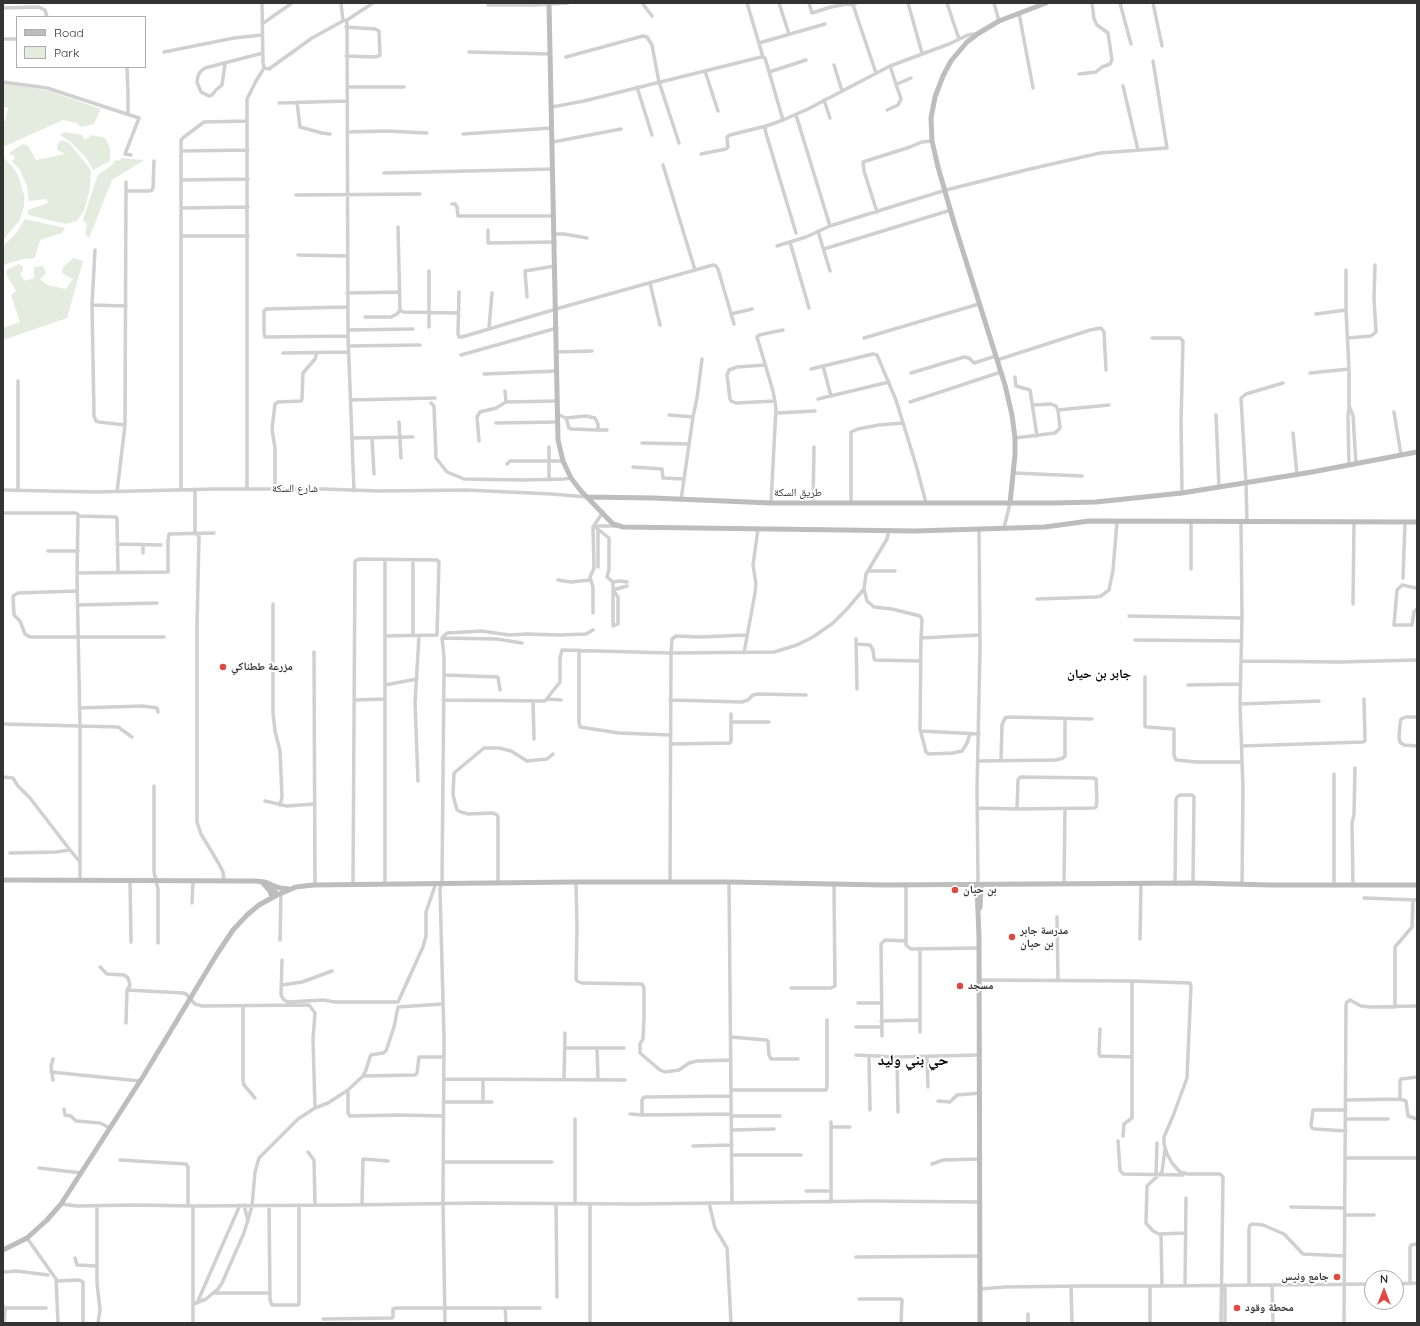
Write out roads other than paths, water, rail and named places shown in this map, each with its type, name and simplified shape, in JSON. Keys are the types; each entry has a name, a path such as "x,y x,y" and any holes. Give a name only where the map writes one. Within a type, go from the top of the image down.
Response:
{"main road":[{"path":"1010,503 1014,473 1015,438 1012,415 997,358 979,304 938,167 932,141 931,118 933,106 943,76 956,54 967,42 999,21 1046,3"},
{"path":"549,4 557,328 557,414 559,445 563,462 571,478 613,524 623,527 889,530 1045,527 1062,526 1082,521 1417,522"},
{"name":"طريق السكة","path":"587,497 771,503 1096,502 1182,493 1356,464 1417,452"},
{"path":"3,880 261,882 280,888 290,889"},
{"path":"261,882 276,895"},
{"path":"3,1250 27,1238 47,1220 61,1204 140,1081 225,940 240,921 254,909 276,895 300,886 439,882 729,882 968,885 981,883 1417,885"},
{"path":"980,1323 978,919 981,883"},
{"path":"979,896 981,883"},
{"path":"272,885 276,895"},
{"path":"968,885 979,896"}],"street":[{"path":"247,489 247,99 264,68 262,3"},
{"path":"262,24 292,3"},
{"path":"342,3 346,27 348,195 347,307 354,491"},
{"path":"264,68 269,68 312,38 373,3"},
{"path":"488,5 568,3"},
{"path":"642,3 652,16"},
{"path":"747,3 783,120"},
{"path":"779,3 789,34"},
{"path":"809,3 812,13 831,7 855,4 876,73"},
{"path":"908,3 922,53"},
{"path":"947,3 959,40"},
{"path":"994,3 999,21"},
{"path":"1079,74 1096,72 1102,67 1110,64 1112,60 1108,33 1097,25 1094,19 1092,3"},
{"path":"1120,3 1131,44"},
{"path":"1153,3 1162,46"},
{"path":"3,8 38,7 44,10 47,16"},
{"path":"1019,13 1033,88"},
{"path":"759,43 825,24"},
{"path":"346,27 379,31 380,55 377,57 346,56"},
{"path":"701,154 726,149 728,146 727,137 730,135 766,126 796,115 890,66 959,40 973,33 979,33"},
{"path":"164,52 234,38 262,35"},
{"path":"566,57 643,36 647,37 652,45 660,82 679,143"},
{"path":"3,39 16,39"},
{"path":"469,52 550,54"},
{"path":"225,64 222,85 209,96 200,92 198,76 205,68 263,53"},
{"path":"552,107 763,57"},
{"path":"769,72 806,60"},
{"path":"777,246 830,226 946,190 1092,154 1167,148 1153,61"},
{"path":"834,65 842,91"},
{"path":"887,110 898,105 900,102 897,84 890,66"},
{"path":"127,68 128,114"},
{"path":"705,71 718,111"},
{"path":"897,84 911,78"},
{"path":"3,82 47,88 139,118 125,154 131,155"},
{"path":"1123,86 1138,150"},
{"path":"347,87 404,87"},
{"path":"637,87 652,135"},
{"path":"824,100 830,118"},
{"path":"279,103 346,101"},
{"path":"297,102 300,127 330,134"},
{"path":"796,115 830,226"},
{"path":"181,490 182,138 204,122 248,121"},
{"path":"766,126 765,130 796,233"},
{"path":"463,134 552,128"},
{"path":"553,142 621,129"},
{"path":"347,132 426,133"},
{"path":"878,212 864,171 863,162 922,142 932,141"},
{"path":"181,151 248,150"},
{"path":"126,191 152,190 154,161"},
{"path":"663,165 695,270"},
{"path":"384,173 553,169"},
{"path":"181,180 248,179"},
{"path":"117,492 125,425 126,182"},
{"path":"296,195 420,194"},
{"path":"452,204 455,204 457,207 458,216 554,216"},
{"path":"181,208 248,207"},
{"path":"824,249 951,210"},
{"path":"365,317 391,317 397,314 400,310 398,227"},
{"path":"488,230 488,243 555,242"},
{"path":"818,231 830,271"},
{"path":"555,234 587,238"},
{"path":"181,236 248,236"},
{"path":"790,242 809,308"},
{"path":"95,250 92,305 92,367 95,418 99,422 125,425"},
{"path":"298,255 347,256"},
{"path":"459,292 458,334 460,337 532,317 556,308 650,283 710,265 716,266 734,324"},
{"path":"1348,338 1371,336 1376,332 1374,298 1375,265"},
{"path":"527,297 525,271 555,266"},
{"path":"1346,270 1346,310 1349,369 1349,465"},
{"path":"429,271 429,327"},
{"path":"650,283 660,325"},
{"path":"347,293 399,292"},
{"path":"489,328 492,293"},
{"path":"864,338 979,304"},
{"path":"92,305 126,306"},
{"path":"347,307 267,308 264,311 264,335 267,337 348,336"},
{"path":"731,314 752,309"},
{"path":"400,310 403,312 458,313"},
{"path":"1316,314 1346,310"},
{"path":"461,355 557,328"},
{"path":"911,373 964,357 970,358 974,363 997,358 1101,328 1104,332 1106,370"},
{"path":"348,330 413,329"},
{"path":"771,503 777,413 757,337 759,335 782,330"},
{"path":"1152,338 1180,338 1183,341 1181,422 1182,493"},
{"path":"348,346 420,345"},
{"path":"557,352 592,351"},
{"path":"283,353 348,352"},
{"path":"275,490 275,448 272,429 274,404 278,402 301,401 303,373 315,358 317,353"},
{"path":"811,369 874,354 878,356 889,382 903,423 926,503"},
{"path":"681,500 693,417 698,398 702,359"},
{"path":"765,364 737,367 729,370 727,375 730,399 736,403 775,401"},
{"path":"823,366 831,396"},
{"path":"1310,373 1349,369"},
{"path":"484,374 557,371"},
{"path":"910,402 1001,372"},
{"path":"1015,377 1016,386 1030,390 1037,436"},
{"path":"18,381 18,490"},
{"path":"818,399 889,382"},
{"path":"1242,885 1242,746 1240,704 1246,483 1242,395 1282,383"},
{"path":"506,391 506,402"},
{"path":"351,400 435,398"},
{"path":"479,441 478,415 480,412 496,408 506,402 557,401"},
{"path":"431,403 434,406 436,458 447,472 464,479 549,480 571,478"},
{"path":"1015,438 1052,434 1060,428 1058,410 1056,406 1051,404 1032,405"},
{"path":"1058,410 1109,405"},
{"path":"1349,405 1353,416 1356,464"},
{"path":"777,413 815,411"},
{"path":"1394,412 1400,455"},
{"path":"557,414 566,418 586,416 595,418 598,424 598,430"},
{"path":"669,415 693,417"},
{"path":"1216,415 1219,487"},
{"path":"566,418 569,428 607,430"},
{"path":"399,422 401,458"},
{"path":"496,423 558,422"},
{"path":"851,502 851,432 858,429 879,425 903,423"},
{"path":"1293,433 1298,474"},
{"path":"352,438 413,437"},
{"path":"372,438 374,474"},
{"path":"642,443 689,444"},
{"path":"549,447 549,480"},
{"path":"813,503 814,447"},
{"path":"507,464 510,462 563,462"},
{"path":"633,467 662,469 664,478 684,479"},
{"path":"1014,473 1082,476"},
{"name":"شارع السكة","path":"3,490 117,492 247,489 322,489 354,491 466,490 587,497"},
{"path":"195,491 195,533 199,536 197,626 197,822 201,834 223,872 224,882"},
{"path":"1004,528 1010,503"},
{"path":"3,513 76,512 78,516 77,591 80,726 80,880"},
{"path":"593,613 593,588 590,580 590,574 594,568 593,527 603,512"},
{"path":"78,516 116,517 118,572"},
{"path":"1037,599 1096,597 1101,596 1109,590 1113,570 1117,522"},
{"path":"1191,522 1191,569"},
{"path":"1353,604 1354,522"},
{"path":"1403,578 1404,522"},
{"path":"594,526 617,526"},
{"path":"594,526 609,538 609,569 607,577 613,582 620,581 627,584 613,590"},
{"path":"744,653 755,593 756,584 753,565 758,529"},
{"path":"979,529 978,808 981,883"},
{"path":"598,530 598,567"},
{"path":"889,530 883,547 868,571 864,589 867,601 874,607 892,609 920,616 922,620 921,731 924,747 926,752 929,754 962,751 967,744 970,734"},
{"path":"77,573 168,572 169,534 214,533"},
{"path":"117,544 161,545"},
{"path":"143,545 143,553"},
{"path":"48,551 78,551"},
{"path":"353,884 355,561 359,559 437,560 439,562 436,636 385,636"},
{"path":"385,560 385,884"},
{"path":"413,560 413,636"},
{"path":"868,571 895,571"},
{"path":"558,580 570,582 590,580"},
{"path":"613,582 612,594 613,626 618,624 618,597 613,590"},
{"path":"1416,588 1402,585 1397,590 1394,625 1411,626 1414,612 1417,609"},
{"path":"547,700 560,682 560,658 562,650 671,653 774,652 812,637 833,624 864,589"},
{"path":"77,591 18,593 13,596 14,615 20,621 25,634 34,638 164,637"},
{"path":"78,605 157,603"},
{"path":"273,604 272,712 280,751 282,797 280,805"},
{"path":"612,614 618,616"},
{"path":"1129,616 1242,618"},
{"path":"442,638 447,633 482,631 504,634 579,634 593,630"},
{"path":"476,632 476,638"},
{"path":"504,634 504,640"},
{"path":"670,882 671,641 672,638 676,636 700,637 747,635"},
{"path":"921,638 979,635"},
{"path":"418,781 416,726 419,636"},
{"path":"442,638 476,638 522,642"},
{"path":"442,638 444,675 439,882 444,1079 443,1203 445,1323"},
{"path":"856,639 857,689"},
{"path":"1135,640 1241,640"},
{"path":"856,644 870,645 876,660 921,661"},
{"path":"579,650 580,727 619,733 670,735"},
{"path":"314,652 315,885"},
{"path":"1241,661 1340,662 1417,660"},
{"path":"444,675 498,677 500,690"},
{"path":"1145,677 1145,726 1174,729 1174,755 1176,760 1196,762 1242,762"},
{"path":"385,685 417,680"},
{"path":"1188,685 1241,684"},
{"path":"670,700 742,702 758,694 806,695"},
{"path":"354,700 385,699"},
{"path":"1242,746 1363,742 1365,741 1364,699"},
{"path":"443,700 561,700"},
{"path":"534,701 534,739"},
{"path":"1240,704 1320,701"},
{"path":"79,708 143,706 157,708 158,712"},
{"path":"670,744 730,744 731,714"},
{"path":"1417,717 1406,717 1402,719 1399,738 1400,742 1404,745 1417,746"},
{"path":"1001,760 1002,725 1005,718 1092,719"},
{"path":"978,761 1063,758 1065,756 1065,718"},
{"path":"731,722 769,722"},
{"path":"3,724 118,727 132,737"},
{"path":"921,731 979,734"},
{"path":"498,883 498,817 493,813 468,814 457,810 453,795 454,773 484,748 505,749 527,761 547,759 553,754"},
{"path":"1353,885 1352,823 1354,815 1355,768"},
{"path":"1334,774 1334,885"},
{"path":"3,777 13,778 80,862"},
{"path":"978,808 1017,809 1096,807 1097,801 1095,778 1020,777 1018,780 1017,809"},
{"path":"154,786 154,872 158,889 158,943"},
{"path":"1175,884 1176,800 1180,795 1192,795 1194,797 1193,884"},
{"path":"265,801 287,806 314,804"},
{"path":"1064,884 1065,808"},
{"path":"10,853 56,852 70,850"},
{"path":"130,881 131,942"},
{"path":"192,903 193,882"},
{"path":"282,960 281,995 284,1000 288,1002 323,1000 335,1002 398,1002 423,947 426,936 426,912 439,882"},
{"path":"576,882 576,979 582,982 642,984 644,988 644,1017 643,1039 640,1044 640,1053 660,1070 665,1072 679,1070 689,1063 697,1061 731,1060"},
{"path":"729,882 732,1203"},
{"path":"791,988 831,988 835,986 834,884"},
{"path":"906,884 906,945 911,949 979,948"},
{"path":"1140,939 1141,884"},
{"path":"276,895 280,940"},
{"path":"1364,898 1415,900 1412,927 1395,947 1395,1006"},
{"path":"1058,918 1058,980"},
{"path":"882,1036 881,944 884,940 906,941"},
{"path":"920,949 920,1032"},
{"path":"100,967 107,974 124,975 128,978 130,985 127,990 126,1023"},
{"path":"282,985 302,982 332,971"},
{"path":"979,980 1188,982 1190,986 1187,1078 1164,1137 1165,1148 1162,1168 1158,1175 1147,1186 1146,1190 1146,1223 1153,1231 1159,1234 1185,1233"},
{"path":"1123,1136 1124,1124 1132,1118 1132,981"},
{"path":"127,990 183,993 195,1004 202,1006 308,1005 314,1011 313,1039 315,1108"},
{"path":"1344,1323 1346,1130 1345,1010 1347,1002 1350,1000 1361,1006 1417,1006"},
{"path":"858,1003 881,1003"},
{"path":"195,1304 214,1293 222,1283 248,1222 252,1206 255,1172 259,1158 298,1120 315,1108 328,1103 348,1090 362,1076 371,1055 386,1051 394,1027 398,1007 442,1004"},
{"path":"243,1006 243,1080 244,1085 255,1098"},
{"path":"731,1090 826,1090 828,1086 827,1020"},
{"path":"882,1021 920,1020"},
{"path":"856,1027 882,1027"},
{"path":"1100,1029 1100,1056 1132,1057"},
{"path":"564,1080 565,1033"},
{"path":"731,1037 765,1039 768,1041 769,1055 771,1059 798,1059"},
{"path":"565,1048 624,1048"},
{"path":"597,1048 598,1080"},
{"path":"856,1055 927,1057 979,1055"},
{"path":"869,1056 870,1110"},
{"path":"362,1076 415,1075 417,1073 419,1057 443,1057"},
{"path":"897,1057 898,1112"},
{"path":"927,1057 928,1087"},
{"path":"53,1059 51,1072 53,1080"},
{"path":"51,1072 140,1081"},
{"path":"1400,1100 1400,1080 1404,1077 1417,1077"},
{"path":"444,1079 625,1080"},
{"path":"483,1079 483,1102"},
{"path":"348,1090 348,1113 350,1116 443,1116"},
{"path":"938,1102 950,1102 957,1095 980,1093"},
{"path":"642,1115 642,1099 645,1097 731,1096"},
{"path":"1346,1100 1406,1101 1408,1116 1417,1118"},
{"path":"444,1102 492,1102"},
{"path":"64,1109 65,1115 71,1116 77,1121 96,1123 110,1128"},
{"path":"1346,1110 1312,1110 1311,1125 1314,1129 1346,1130"},
{"path":"630,1114 780,1116"},
{"path":"575,1119 575,1204"},
{"path":"1346,1119 1388,1119"},
{"path":"831,1202 831,1124 850,1127"},
{"path":"732,1130 774,1130"},
{"path":"1118,1141 1121,1173 1125,1175 1220,1174 1224,1177 1224,1323"},
{"path":"1157,1143 1158,1175"},
{"path":"693,1146 732,1145"},
{"path":"1165,1148 1172,1164 1180,1172 1188,1174"},
{"path":"308,1152 314,1160 315,1205"},
{"path":"732,1155 801,1155"},
{"path":"1345,1158 1417,1158"},
{"path":"362,1205 363,1159 388,1161"},
{"path":"932,1164 942,1160 979,1159"},
{"path":"120,1160 186,1164 188,1167 195,1304 194,1323"},
{"path":"444,1162 552,1162"},
{"path":"40,1168 82,1173"},
{"path":"806,1191 831,1191"},
{"path":"1185,1286 1186,1198"},
{"path":"61,1204 71,1206 269,1206 443,1203 590,1204 980,1202"},
{"path":"709,1203 714,1228 727,1248 731,1323"},
{"path":"556,1204 557,1296"},
{"path":"590,1204 590,1323"},
{"path":"195,1304 240,1205"},
{"path":"244,1205 248,1222"},
{"path":"269,1206 270,1293 272,1305 298,1305 299,1205"},
{"path":"97,1206 97,1283 100,1306 98,1323"},
{"path":"1291,1208 1345,1208"},
{"path":"1345,1215 1374,1215"},
{"path":"1249,1285 1249,1229 1252,1224 1263,1225 1284,1234 1303,1254 1345,1256"},
{"path":"1159,1234 1161,1236 1162,1286"},
{"path":"27,1238 57,1281 58,1323"},
{"path":"1410,1284 1410,1247 1411,1245 1417,1244"},
{"path":"856,1257 980,1256"},
{"path":"75,1258 77,1265 97,1266"},
{"path":"3,1272 17,1271 48,1275"},
{"path":"57,1281 79,1280 83,1282 83,1323"},
{"path":"980,1289 1071,1286 1364,1284"},
{"path":"1404,1284 1417,1284"},
{"path":"1220,1323 1223,1285"},
{"path":"1272,1285 1273,1323"},
{"path":"1071,1286 1072,1323"},
{"path":"1150,1286 1150,1323"},
{"path":"214,1293 270,1293"},
{"path":"859,1299 901,1299 902,1323"},
{"path":"4,1323 4,1307 46,1308"},
{"path":"323,1319 392,1318 393,1309 396,1308 540,1308"},
{"path":"505,1308 506,1323"},
{"path":"1028,1314 1028,1323"}],"place":[{"name":"مزرعة ططناكي","path":"223,667"},
{"name":"بن حيان","path":"955,890"},
{"name":"مدرسة جابر بن حيان","path":"1012,937"},
{"name":"مسجد","path":"960,986"},
{"name":"جامع ونيس","path":"1337,1277"},
{"name":"محطة وقود","path":"1237,1308"}],"district":[{"name":"جابر بن حيان","path":"1099,674"},
{"name":"حي بني وليد","path":"913,1060"}]}
